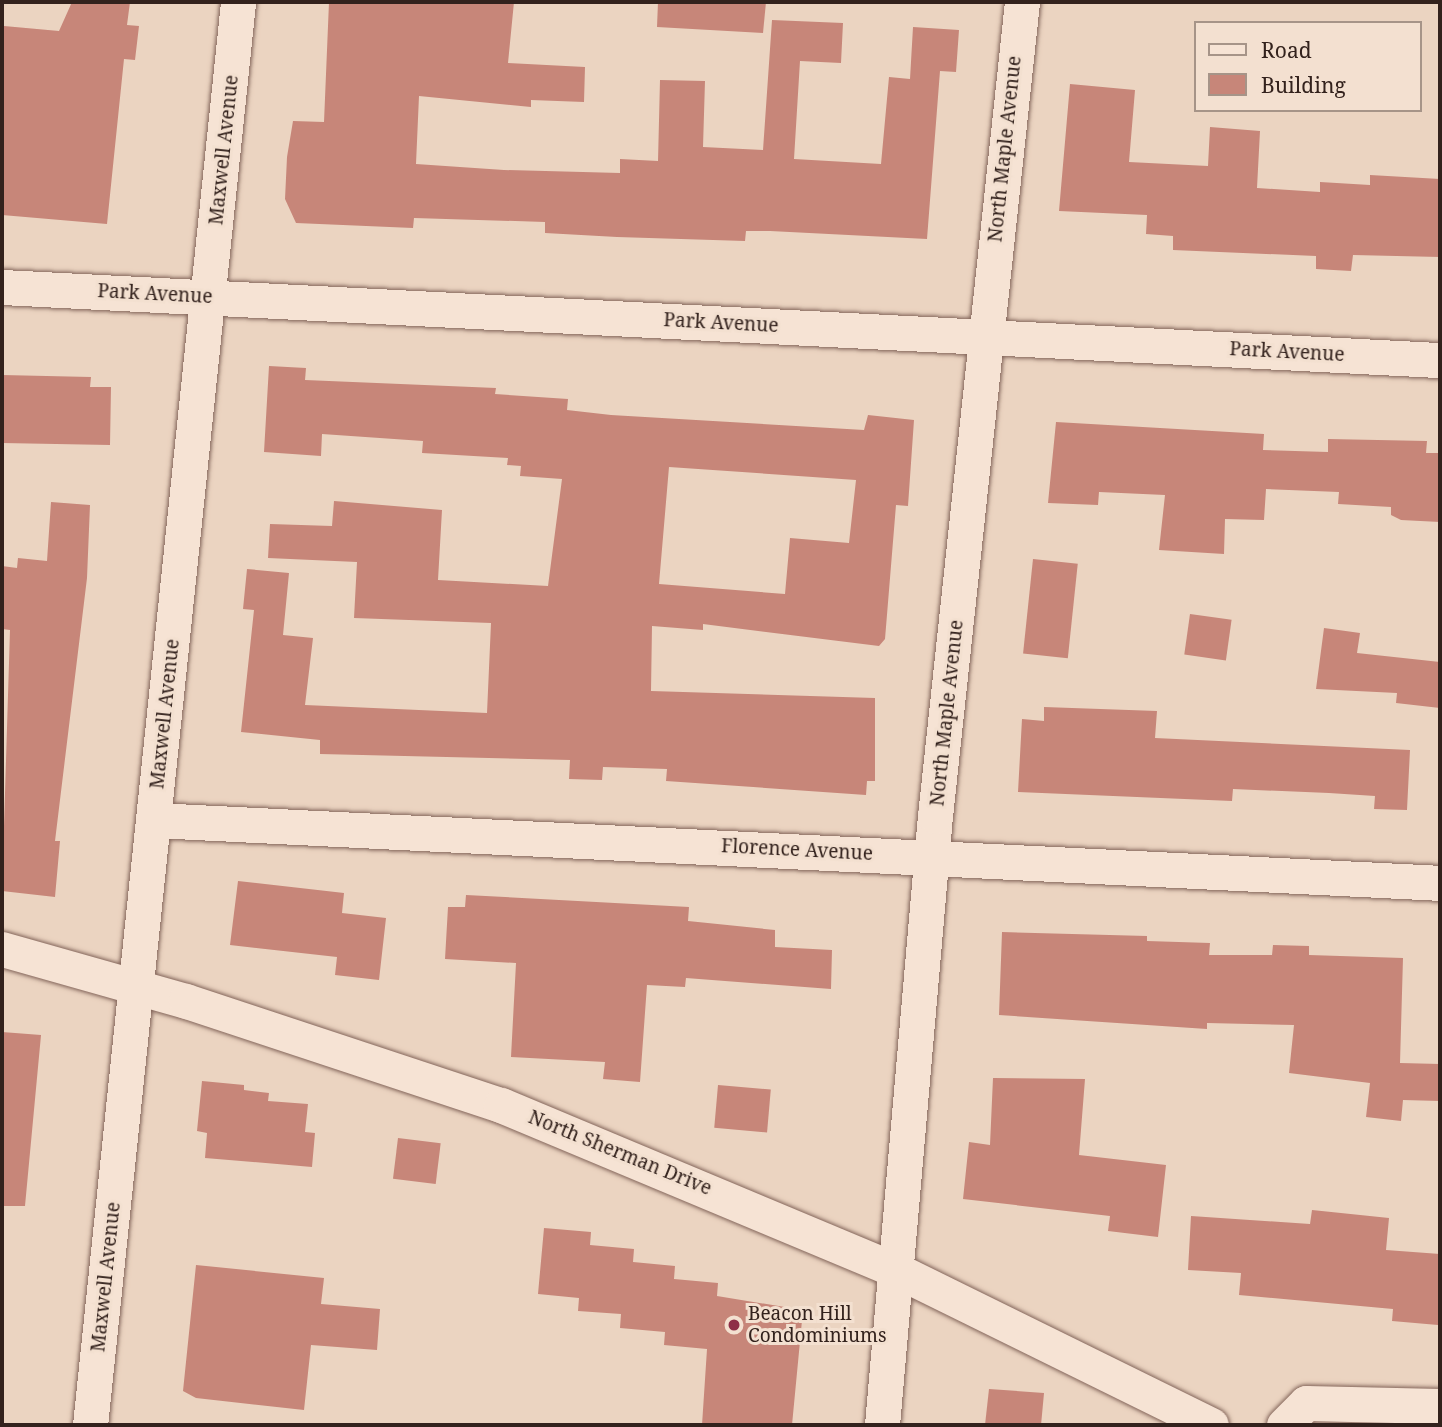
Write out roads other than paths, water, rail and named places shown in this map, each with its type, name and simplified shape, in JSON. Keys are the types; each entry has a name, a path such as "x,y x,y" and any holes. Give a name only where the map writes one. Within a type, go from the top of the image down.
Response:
{"street":[{"name":"Maxwell Avenue","path":"90,1425 238,2"},
{"name":"North Maple Avenue","path":"882,1425 933,856 1022,2"},
{"name":"Park Avenue","path":"2,287 1440,360"},
{"name":"Florence Avenue","path":"154,820 933,856 1440,883"},
{"name":"North Sherman Drive","path":"2,949 136,988 501,1105 896,1269 1211,1425"},
{"path":"1284,1425 1306,1403 1440,1406"}],"place":[{"name":"Beacon Hill Condominiums","path":"734,1325"}]}
